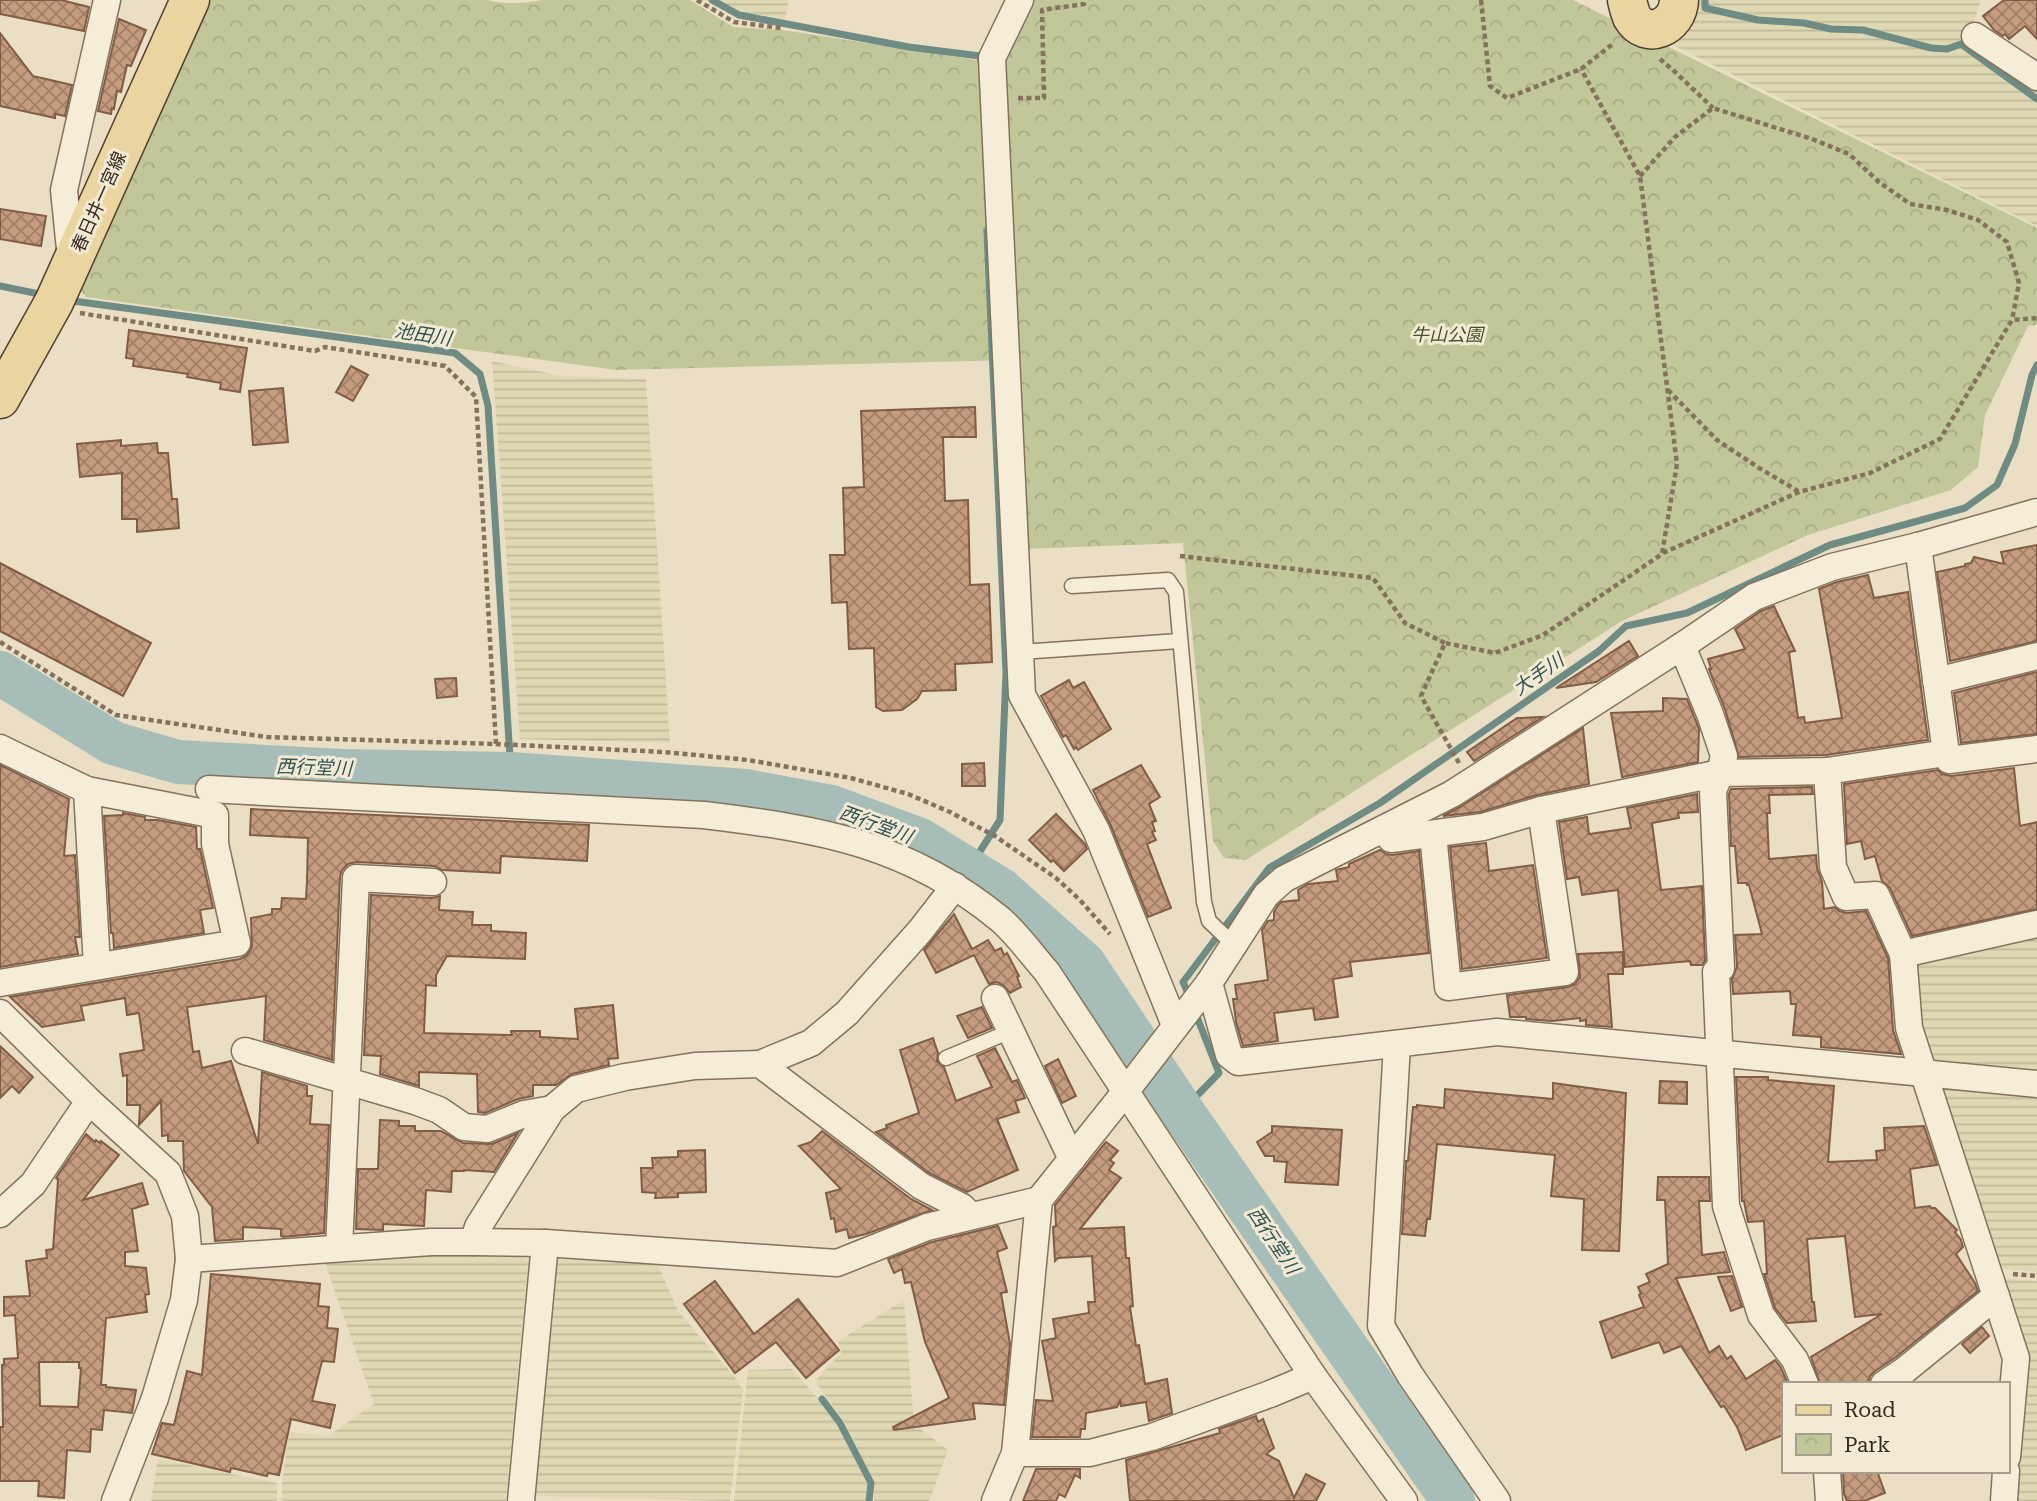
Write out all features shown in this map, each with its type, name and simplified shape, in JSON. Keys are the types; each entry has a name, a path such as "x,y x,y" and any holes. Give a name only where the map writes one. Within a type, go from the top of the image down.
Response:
{"main road":[{"name":"春日井一宮線","path":"0,400 60,288 190,0"},
{"path":"1627,0 1633,18 1643,27 1656,29 1668,25 1677,15 1679,0"}],"street":[{"path":"60,288 64,190 107,0"},
{"path":"1020,0 992,58 1022,695 1096,830 1175,1025"},
{"path":"1975,36 2033,67"},
{"path":"995,1501 1015,1453 1039,1200 1209,983 1266,895 1284,879 1452,794 1754,597 1832,568 2037,512"},
{"path":"1917,546 1949,760 2037,749"},
{"path":"1682,646 1724,756 1713,791 1721,968 1716,972 1718,1055 1726,1206 1761,1315 1795,1360 1804,1382"},
{"path":"1936,681 2037,656"},
{"path":"0,748 86,790 215,815 215,844 237,943 0,983"},
{"path":"1383,829 1391,839 1433,834 1483,827 1541,810 1720,774 1827,771 1946,753"},
{"path":"1827,771 1833,867 1846,897 1876,895 1903,954 1909,1028 2016,1358 2009,1435"},
{"path":"209,789 704,815 764,822 856,841 910,861 956,886 1003,922 1047,972 1314,1376 1404,1501"},
{"path":"86,790 97,966"},
{"path":"1433,834 1448,987 1564,972 1541,810"},
{"path":"339,1248 356,878 433,882"},
{"path":"473,1242 478,1227 552,1109 576,1089 625,1077 695,1066 760,1063 811,1043 847,1013 956,886"},
{"path":"1903,954 2037,923"},
{"path":"1209,983 1229,1055 1238,1062 1497,1032 2037,1084"},
{"path":"995,998 1072,1159"},
{"path":"2,1018 168,1173 185,1216 189,1259 184,1300 155,1398 115,1501"},
{"path":"1397,1044 1381,1326 1410,1375 1497,1501"},
{"path":"245,1051 347,1079 439,1110 464,1127 488,1129 524,1114 552,1109"},
{"path":"760,1063 921,1186 962,1207 971,1216"},
{"path":"0,1214 33,1184 89,1101"},
{"path":"189,1259 430,1242 473,1242 545,1243 837,1263 927,1227 1039,1200"},
{"path":"521,1501 545,1243"},
{"path":"1888,1382 1996,1296"},
{"path":"1015,1453 1090,1452 1152,1437 1314,1376"},
{"path":"1826,1473 1829,1501"},
{"path":"2004,1501 2006,1473"}],"lane":[{"path":"1072,586 1168,580 1176,592 1204,902 1209,921 1233,944"},
{"path":"1021,652 1179,641"},
{"path":"946,1058 1011,1031"}],"path":[{"path":"696,0 734,22 781,28"},
{"path":"993,98 1044,98 1042,10 1084,4 1085,0"},
{"path":"1480,0 1490,86 1507,98 1580,69 1616,41"},
{"path":"1180,556 1373,578 1405,624 1445,643 1495,653 1543,635 1662,554 1799,492 1870,472 1940,439 2012,320 2019,283 2007,242 1978,219 1947,210 1910,204 1879,182 1849,154 1812,139 1713,108 1655,56"},
{"path":"1580,69 1640,176 1677,464 1662,554"},
{"path":"1640,176 1675,137 1713,108"},
{"path":"60,288 315,351 325,347 446,366 476,397 496,744"},
{"path":"2012,320 2037,318"},
{"path":"1667,388 1717,440 1799,492"},
{"path":"0,642 116,715 267,737 664,752 748,760 851,778 908,794 950,811 995,836 1056,878 1080,900 1116,943"},
{"path":"1445,643 1421,696 1470,782"}],"shaded area":[{"path":"705,0 788,0 788,6 784,24 738,19"},
{"path":"1693,0 1981,0 1967,44 2037,90 2037,226 1673,45"},
{"path":"492,361 561,376 646,379 670,743 520,739"},
{"path":"2037,930 2037,1074 1930,1061 1918,1010 1917,959"},
{"path":"1945,1086 2037,1094 2037,1272 1996,1268 1941,1097"},
{"path":"428,1253 516,1253 528,1261 506,1501 282,1501 289,1432 328,1436 374,1404 324,1260"},
{"path":"559,1256 657,1262 678,1311 743,1390 730,1501 533,1496 552,1263"},
{"path":"1999,1278 2037,1281 2037,1501 2013,1501 2009,1382 2006,1382"},
{"path":"904,1300 914,1424 948,1450 929,1501 874,1501 874,1483 845,1423 815,1381 842,1352 838,1341"},
{"path":"792,1369 839,1427 868,1486 867,1501 734,1501 748,1370"},
{"path":"158,1459 277,1483 277,1501 151,1501"}],"green space":[{"name":"牛山公園","path":"205,0 488,0 515,3 543,0 690,0 733,27 783,30 1003,64 1034,0 1573,0 2037,228 2037,325 2028,326 1985,415 1978,467 1951,490 1808,535 1622,621 1246,860 1224,858 1213,841 1183,543 1025,549 1015,360 616,370 86,297 79,288"}],"building":[{"path":"0,0 61,0 89,7 84,31 0,14"},
{"path":"2004,0 2037,0 2037,39 2025,26 2009,39 2005,34 2003,36 1994,30 1983,16"},
{"path":"119,19 146,30 131,66 127,65 121,92 117,91 111,114 98,111"},
{"path":"0,33 33,76 72,85 65,116 55,114 55,118 0,106"},
{"path":"0,209 46,216 41,246 0,239"},
{"path":"129,330 247,348 240,392 220,389 221,383 187,377 188,374 133,366 134,359 126,358"},
{"path":"351,366 368,375 353,401 336,392"},
{"path":"283,388 288,442 253,445 249,391"},
{"path":"975,407 976,437 943,437 945,501 968,500 970,585 989,584 992,662 955,664 956,690 922,691 917,699 902,710 883,711 876,707 874,648 849,649 847,602 832,603 830,555 845,555 843,488 864,487 861,411"},
{"path":"121,440 121,446 157,443 158,453 168,453 172,499 177,499 179,528 137,532 137,519 122,519 122,473 80,477 77,444"},
{"path":"2037,545 2037,641 1950,661 1937,572 1965,566 1971,563 1974,557 2004,564 2001,552"},
{"path":"0,563 151,643 123,696 0,631"},
{"path":"1868,575 1874,598 1908,592 1928,740 1826,755 1739,757 1708,659 1745,649 1735,629 1761,611 1774,606 1795,651 1789,652 1798,718 1804,717 1805,723 1842,718 1819,589"},
{"path":"1629,641 1638,656 1596,682 1556,688"},
{"path":"2037,672 2037,734 1961,743 1954,693"},
{"path":"456,678 457,696 437,698 435,679"},
{"path":"1069,680 1073,688 1084,682 1111,729 1078,750 1076,747 1074,749 1066,735 1063,737 1041,696"},
{"path":"1663,698 1687,699 1699,729 1698,762 1622,777 1611,713 1663,711"},
{"path":"1543,717 1474,761 1467,752 1517,718"},
{"path":"1583,728 1589,784 1537,795 1480,812 1443,816 1460,807"},
{"path":"984,763 985,786 962,786 962,764"},
{"path":"0,765 69,799 64,856 75,855 80,937 75,937 78,954 0,967"},
{"path":"1141,765 1160,797 1149,804 1156,821 1152,822 1155,831 1152,832 1156,840 1147,844 1171,908 1148,917 1111,826 1093,790"},
{"path":"2014,768 2020,826 2037,822 2037,909 1912,936 1890,888 1882,881 1875,856 1865,859 1861,841 1847,844 1844,784 1938,770 1951,776"},
{"path":"1812,787 1813,794 1769,795 1769,859 1816,855 1824,909 1835,907 1847,913 1866,911 1888,958 1893,1030 1901,1054 1821,1047 1821,1037 1793,1035 1796,1004 1791,1004 1790,991 1733,994 1732,979 1737,967 1735,935 1762,934 1749,885 1738,883 1735,846 1731,846 1729,794 1731,789"},
{"path":"1697,794 1698,812 1678,813 1679,818 1652,823 1661,890 1702,886 1705,961 1702,965 1691,965 1690,961 1625,967 1618,890 1582,895 1579,877 1567,879 1559,822 1587,817 1589,834 1631,828 1627,808"},
{"path":"251,809 589,825 587,861 501,856 500,873 442,870 434,866 357,862 348,864 340,877 332,1060 264,1040 266,996 187,1007 193,1052 199,1051 202,1068 231,1061 258,1144 262,1072 307,1086 307,1096 312,1096 310,1124 329,1125 324,1233 283,1237 281,1229 243,1227 243,1239 215,1241 212,1207 184,1171 183,1141 168,1141 168,1135 162,1136 161,1101 139,1125 140,1105 127,1105 127,1075 123,1076 120,1054 144,1050 139,1013 127,1015 125,998 81,1006 84,1020 42,1027 10,997 240,959 247,955 252,947 251,918 272,914 272,909 281,909 282,898 306,899 307,881 308,838 250,835"},
{"path":"123,813 145,817 145,820 196,827 197,849 200,849 213,908 200,910 204,933 114,948 104,816"},
{"path":"1056,814 1087,849 1064,871 1029,840"},
{"path":"1486,843 1489,871 1533,865 1547,958 1462,969 1450,847"},
{"path":"1380,850 1392,855 1419,851 1429,953 1350,962 1352,976 1333,979 1338,1017 1315,1020 1313,1008 1274,1013 1278,1041 1243,1046 1236,1022 1233,999 1237,999 1235,985 1268,980 1262,930 1268,921 1274,920 1278,905 1281,902 1299,900 1298,890 1308,884 1338,881 1336,870 1349,867 1349,864"},
{"path":"371,895 432,898 440,896 439,910 473,912 472,925 491,925 491,931 526,933 525,959 447,956 436,975 436,986 426,985 424,1033 512,1035 511,1031 540,1031 540,1037 578,1039 575,1009 613,1005 618,1058 608,1059 609,1065 572,1074 556,1085 533,1085 533,1096 518,1099 485,1113 478,1112 477,1074 419,1072 419,1086 380,1074 381,1056 364,1055"},
{"path":"954,914 972,949 988,940 995,951 1001,948 1004,955 1007,953 1019,976 1017,977 1021,987 1010,993 997,982 989,984 974,955 936,973 924,950"},
{"path":"1623,952 1623,974 1608,974 1612,1027 1586,1025 1586,1020 1580,1021 1580,1018 1552,1021 1510,1017 1507,995 1575,984 1580,977 1578,954"},
{"path":"982,1007 992,1028 968,1038 957,1016"},
{"path":"933,1038 938,1053 937,1061 944,1067 956,1101 992,1087 977,1056 995,1048 1012,1082 1017,1080 1025,1098 1015,1101 1019,1112 997,1119 1018,1170 967,1192 929,1173 876,1132 887,1128 886,1125 919,1113 900,1050"},
{"path":"0,1046 33,1077 19,1093 12,1086 0,1098"},
{"path":"1058,1059 1076,1096 1062,1103 1045,1066"},
{"path":"1736,1077 1768,1077 1768,1080 1834,1086 1828,1162 1877,1160 1876,1151 1885,1150 1884,1128 1924,1126 1937,1165 1910,1169 1915,1208 1935,1208 1957,1230 1955,1232 1963,1247 1956,1254 1978,1291 1875,1371 1868,1382 1819,1382 1811,1357 1882,1314 1855,1317 1845,1236 1807,1239 1816,1321 1787,1323 1775,1308 1764,1274 1767,1274 1764,1221 1748,1222 1742,1201"},
{"path":"1660,1081 1687,1082 1687,1104 1659,1103"},
{"path":"1553,1083 1626,1093 1619,1251 1582,1250 1584,1199 1551,1196 1555,1155 1437,1144 1430,1219 1427,1219 1425,1236 1402,1234 1406,1161 1413,1107 1417,1105 1444,1108 1445,1089 1553,1099"},
{"path":"380,1120 399,1121 399,1126 415,1126 415,1131 441,1131 463,1143 492,1144 518,1133 494,1172 452,1171 451,1192 426,1190 424,1226 383,1224 383,1230 356,1229 358,1169 378,1169"},
{"path":"1272,1126 1342,1130 1338,1185 1285,1182 1287,1162 1274,1161 1274,1156 1265,1156 1257,1142 1272,1132"},
{"path":"822,1131 911,1199 932,1210 849,1238 847,1229 836,1232 826,1193 841,1189 799,1146 811,1142"},
{"path":"86,1134 95,1142 101,1141 119,1155 83,1200 142,1183 148,1204 132,1209 138,1251 125,1252 125,1266 146,1268 149,1294 145,1295 147,1312 106,1318 101,1385 136,1390 132,1413 104,1410 102,1430 91,1429 90,1452 67,1450 64,1498 38,1496 39,1481 0,1481 2,1365 4,1359 18,1358 15,1315 4,1316 4,1297 30,1296 26,1261 47,1258 46,1250 53,1249 56,1178","holes":["39,1362 79,1362 81,1368 78,1407 40,1406"]},
{"path":"1106,1142 1118,1151 1110,1160 1114,1163 1109,1170 1121,1178 1080,1229 1124,1227 1133,1306 1130,1307 1145,1384 1167,1379 1172,1413 1149,1421 1146,1402 1121,1406 1120,1401 1117,1407 1086,1413 1085,1429 1081,1429 1080,1437 1032,1437 1036,1400 1053,1401 1042,1341 1056,1338 1053,1319 1089,1313 1088,1302 1095,1302 1092,1256 1058,1258 1055,1261 1055,1205"},
{"path":"705,1150 706,1192 678,1193 678,1197 655,1198 656,1193 642,1192 641,1168 653,1168 652,1158 678,1157 678,1151"},
{"path":"1658,1177 1709,1177 1710,1201 1699,1201 1702,1255 1724,1252 1730,1272 1676,1278 1709,1353 1719,1346 1727,1359 1731,1356 1746,1379 1775,1360 1781,1368 1787,1382 1782,1382 1782,1435 1746,1450 1737,1427 1724,1406 1721,1407 1681,1346 1664,1353 1659,1342 1612,1358 1600,1322 1644,1307 1638,1287 1650,1282 1646,1274 1668,1264 1665,1200 1657,1200"},
{"path":"998,1226 1007,1248 997,1252 1007,1292 1001,1293 1010,1344 1004,1405 973,1403 975,1419 894,1430 893,1427 949,1398 925,1342 911,1282 905,1283 902,1269 894,1273 888,1259 932,1242"},
{"path":"211,1274 320,1284 318,1306 329,1307 327,1328 338,1329 334,1362 322,1361 312,1401 335,1405 330,1428 291,1419 279,1475 268,1473 267,1476 231,1468 230,1472 152,1454 162,1423 174,1425 187,1371 202,1375"},
{"path":"1732,1276 1742,1307 1731,1311 1718,1277"},
{"path":"715,1281 754,1334 798,1299 839,1350 806,1378 776,1342 735,1373 684,1304"},
{"path":"1982,1327 1989,1336 1970,1353 1962,1344"},
{"path":"1256,1416 1258,1422 1263,1419 1274,1448 1266,1454 1279,1461 1294,1498 1306,1474 1325,1484 1316,1501 1130,1501 1126,1460 1220,1433 1219,1429"},
{"path":"1036,1469 1080,1469 1080,1478 1075,1475 1065,1497 1059,1494 1056,1501 1023,1501"},
{"path":"1843,1473 1878,1473 1885,1493 1864,1501 1847,1501"}],"waterway":[{"path":"712,0 739,15 909,47 980,56 981,62"},
{"path":"1705,0 1705,8 1758,20 1863,30 1931,48 1947,49 1961,44 2037,99"},
{"path":"968,870 1000,820 1006,673 987,231"},
{"name":"池田川","path":"0,286 44,295"},
{"name":"池田川","path":"66,300 455,353 480,374 488,406 511,774"},
{"name":"大手川","path":"1190,998 1183,982 1269,868 1380,803 1599,651 1626,626 1687,613 1830,545 1965,508 1997,485 2015,444 2032,375 2037,365"},
{"name":"西行堂川","path":"0,673 113,743 178,762 342,771 511,774 745,791 831,807 920,840 1001,890 1084,964 1182,1111 1453,1501"},
{"name":"大手川","path":"1182,1111 1219,1073 1195,1012"},
{"path":"822,1399 840,1423 871,1483 869,1501"}]}
